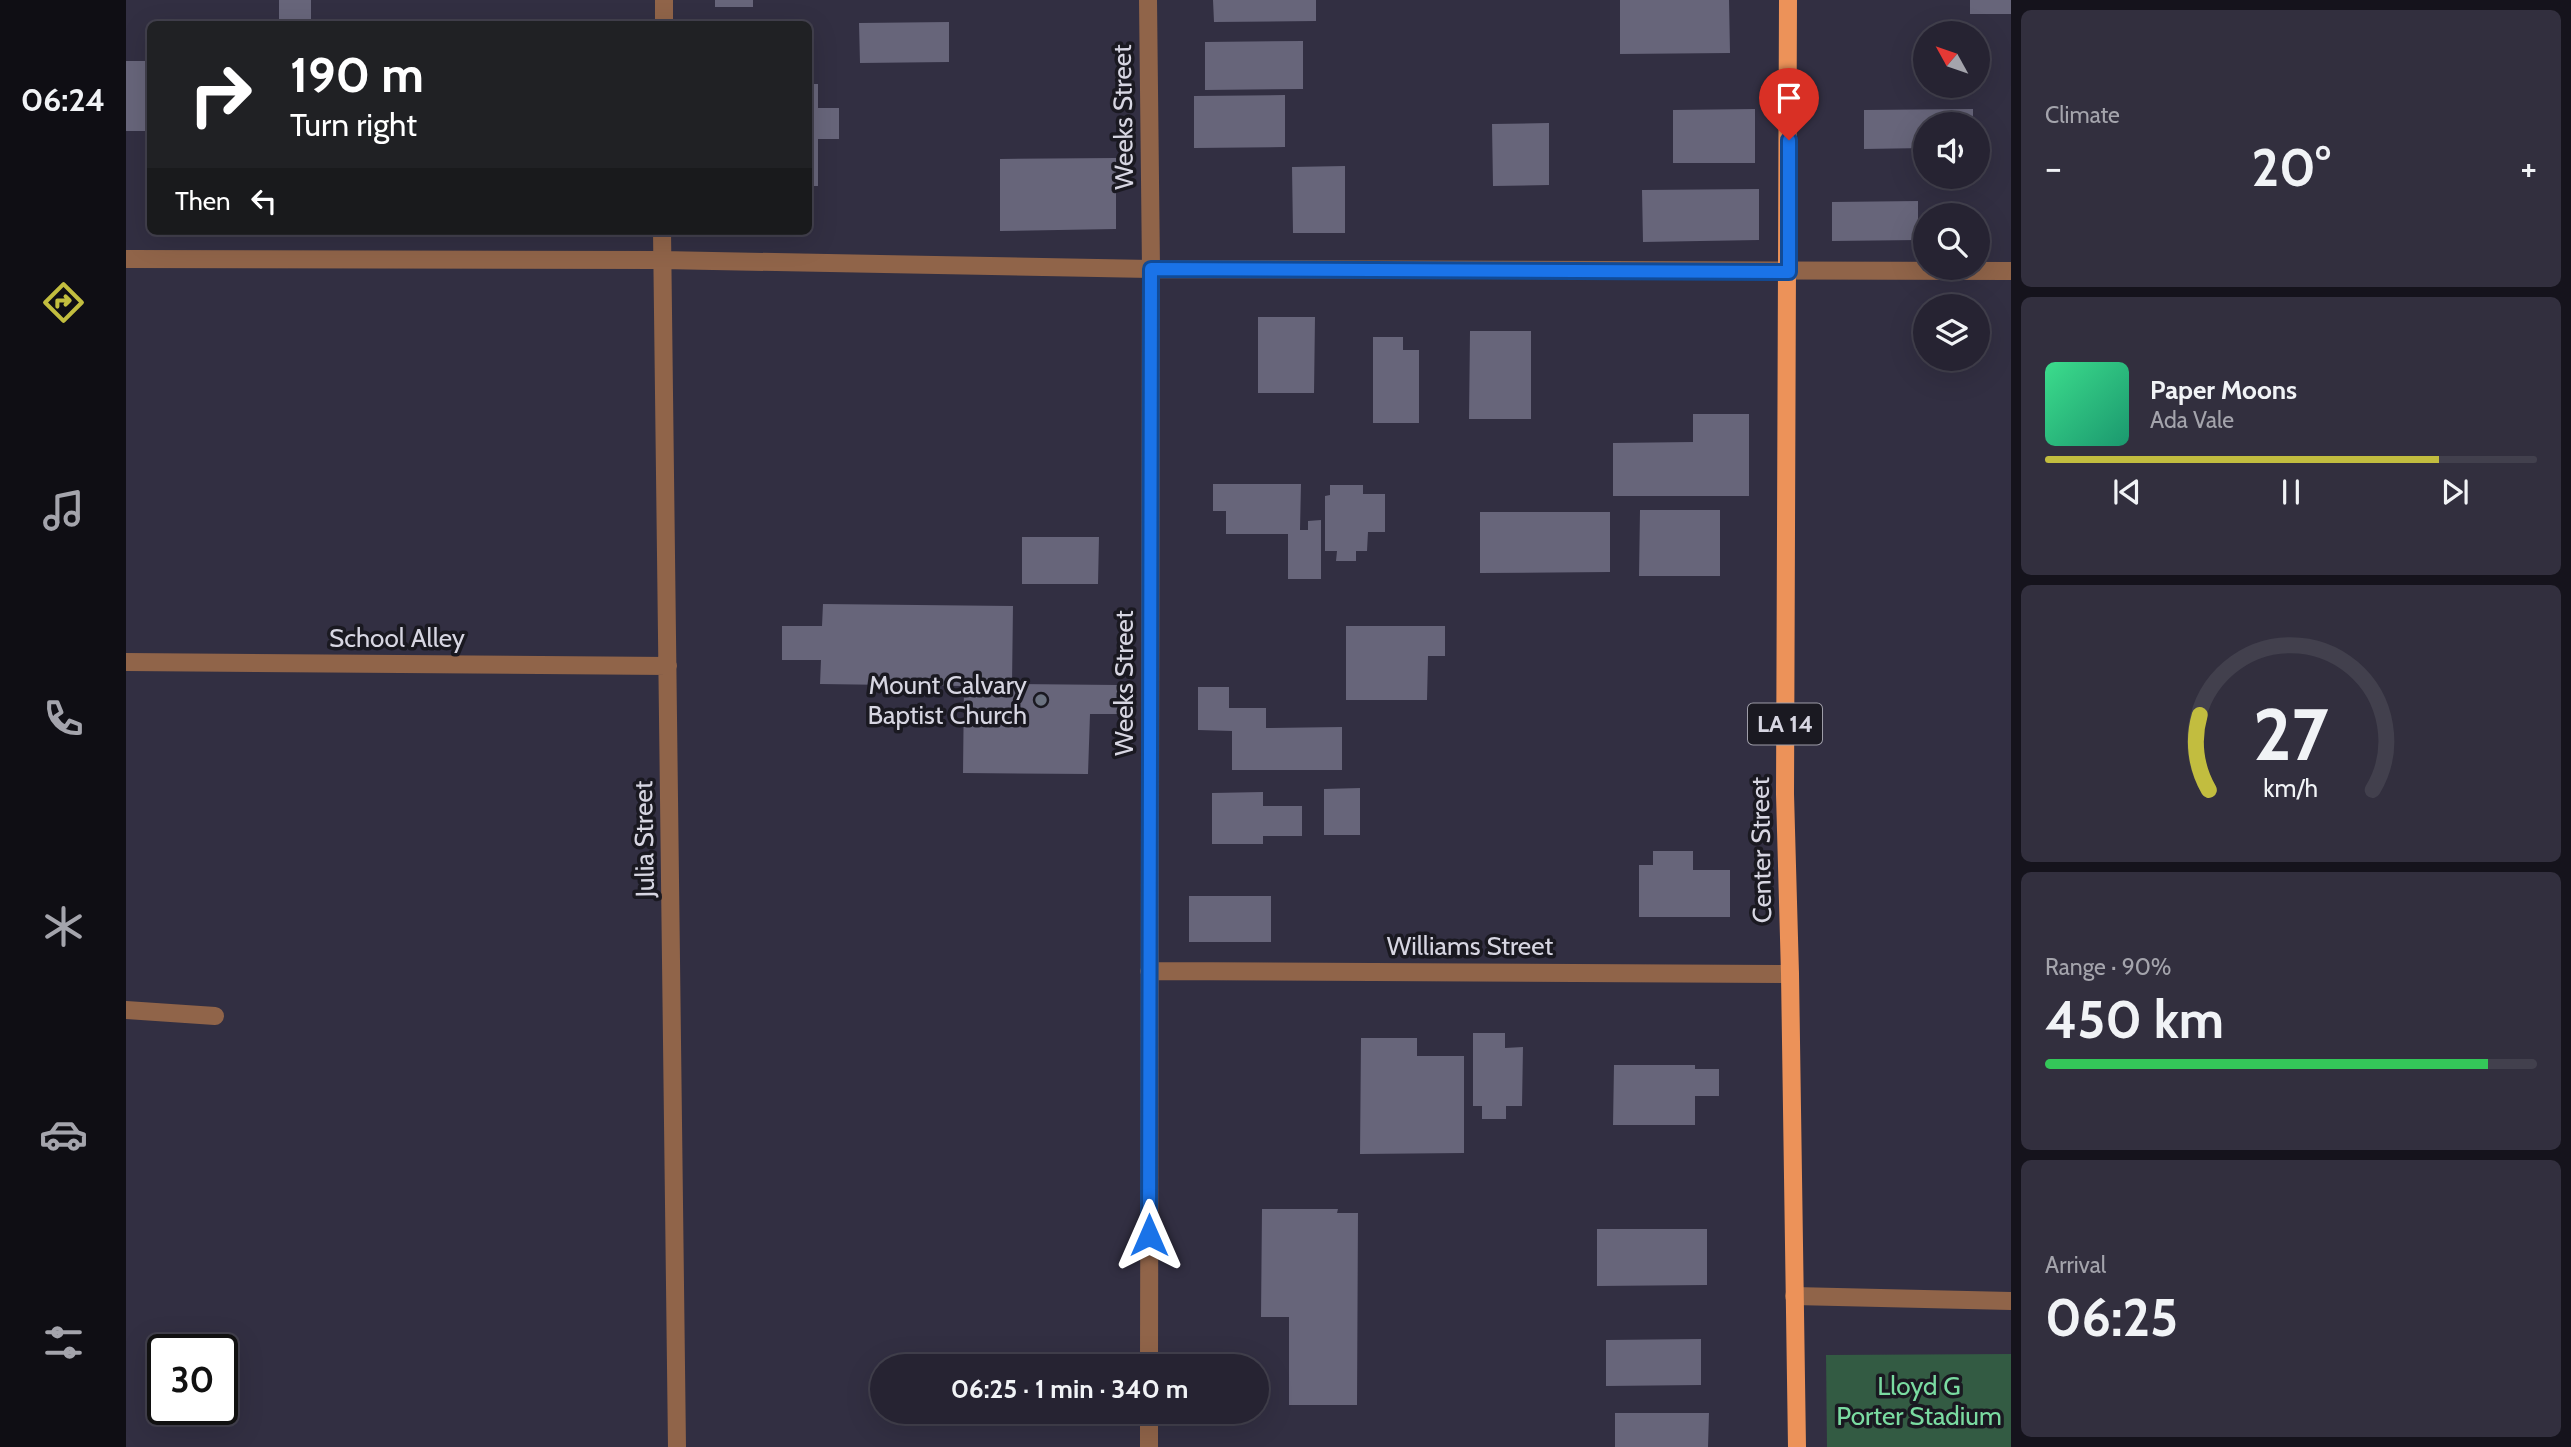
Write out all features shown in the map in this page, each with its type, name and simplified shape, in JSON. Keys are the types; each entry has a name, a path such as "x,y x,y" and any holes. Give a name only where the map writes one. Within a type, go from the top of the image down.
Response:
{"main road":[{"name":"Center Street","path":"1788,0 1785,794 1797,1447"}],"street":[{"path":"664,0 664,21"},
{"name":"Weeks Street","path":"1148,0 1151,269 1149,1354"},
{"name":"Julia Street","path":"662,235 677,1447"},
{"path":"126,259 662,260 1151,269 2011,271"},
{"name":"School Alley","path":"126,662 668,666"},
{"name":"Williams Street","path":"1149,971 1790,974"},
{"path":"126,1010 215,1016"},
{"path":"1794,1296 2011,1301"},
{"path":"1149,1424 1149,1447"}],"green space":[{"name":"Lloyd G Porter Stadium","path":"2011,1354 2011,1447 1827,1447 1826,1355"}],"building":[{"path":"279,0 311,0 311,21 279,21"},
{"path":"715,0 753,0 753,7 715,7"},
{"path":"1213,0 1316,0 1316,21 1214,22"},
{"path":"1620,0 1729,0 1730,53 1620,54"},
{"path":"1970,0 2011,0 2011,14 1970,14"},
{"path":"949,22 949,62 860,63 859,23"},
{"path":"1303,41 1303,89 1205,90 1205,42"},
{"path":"126,61 147,61 147,131 126,131"},
{"path":"812,84 818,84 818,108 839,108 839,139 818,139 818,186 812,186"},
{"path":"1285,95 1285,147 1194,148 1194,96"},
{"path":"1755,109 1755,163 1673,163 1673,110"},
{"path":"1973,109 1973,112 1913,112 1913,148 1864,149 1864,110"},
{"path":"1549,123 1549,185 1493,186 1492,124"},
{"path":"1116,158 1116,229 1000,231 1000,159"},
{"path":"1345,166 1345,233 1293,233 1292,167"},
{"path":"1759,189 1759,240 1643,242 1642,190"},
{"path":"1918,201 1913,203 1913,240 1832,241 1832,202"},
{"path":"1258,317 1315,317 1314,393 1258,393"},
{"path":"1470,331 1531,331 1531,419 1469,419"},
{"path":"1373,337 1403,337 1403,350 1419,350 1419,423 1373,423"},
{"path":"1693,414 1749,414 1749,496 1613,496 1613,443 1693,442"},
{"path":"1213,484 1301,484 1300,530 1308,530 1308,521 1321,520 1321,579 1288,579 1288,534 1226,534 1226,511 1213,511"},
{"path":"1330,485 1363,485 1363,494 1385,494 1385,532 1368,532 1367,551 1356,551 1356,561 1336,561 1337,551 1325,551 1325,496 1330,495"},
{"path":"1640,510 1720,510 1720,576 1639,576"},
{"path":"1480,512 1610,512 1610,572 1480,573"},
{"path":"1022,537 1099,537 1098,584 1022,584"},
{"name":"Mount Calvary Baptist Church","path":"823,604 1013,606 1012,684 1118,685 1118,714 1090,714 1088,774 963,773 964,686 820,684 821,660 782,660 782,626 822,626"},
{"path":"1346,626 1445,626 1445,656 1428,656 1427,700 1346,700"},
{"path":"1198,687 1229,687 1229,708 1266,708 1266,728 1342,727 1342,770 1232,770 1232,731 1198,730"},
{"path":"1360,788 1360,835 1324,835 1324,789"},
{"path":"1263,792 1263,806 1302,806 1302,836 1263,836 1263,844 1212,844 1212,793"},
{"path":"1653,851 1693,851 1693,870 1730,870 1730,917 1639,917 1639,865 1653,865"},
{"path":"1189,896 1271,896 1271,942 1189,942"},
{"path":"1473,1033 1505,1033 1505,1048 1523,1047 1522,1106 1506,1106 1506,1119 1482,1119 1482,1106 1473,1106"},
{"path":"1361,1038 1417,1038 1417,1056 1464,1056 1464,1153 1360,1154"},
{"path":"1614,1065 1695,1065 1695,1069 1719,1069 1719,1096 1695,1096 1695,1125 1613,1125"},
{"path":"1262,1209 1338,1209 1337,1213 1358,1213 1357,1405 1289,1405 1289,1317 1261,1317"},
{"path":"1597,1229 1707,1229 1707,1285 1597,1286"},
{"path":"1701,1339 1701,1385 1606,1386 1606,1340"},
{"path":"1615,1413 1709,1413 1708,1447 1615,1447"}],"place":[{"name":"Mount Calvary Baptist Church","path":"1041,700"}],"route":[{"path":"1149,1235 1151,269 1789,272 1789,140"}]}
